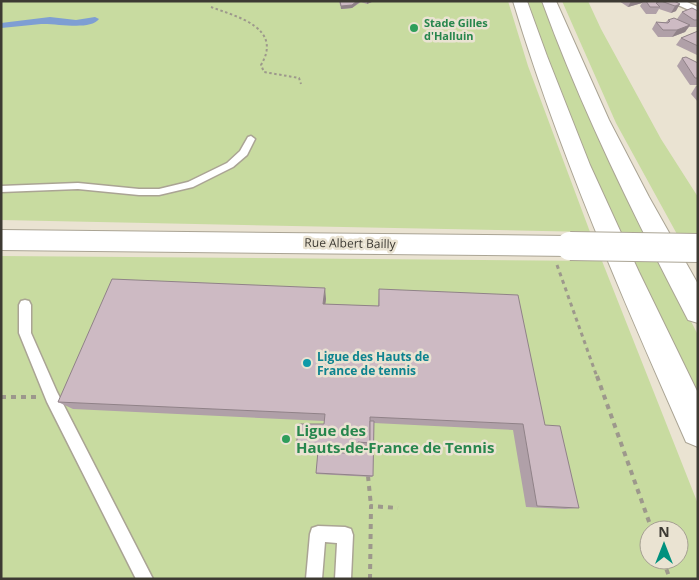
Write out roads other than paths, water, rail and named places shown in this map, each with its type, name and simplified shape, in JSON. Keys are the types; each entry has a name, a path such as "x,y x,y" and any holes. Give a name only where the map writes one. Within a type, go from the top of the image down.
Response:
{"main road":[{"path":"520,1 544,74 566,131 645,316 698,430"},
{"path":"549,1 571,57 624,170 698,310"},
{"name":"Rue Albert Bailly","path":"1,240 562,252 698,248"},
{"path":"645,316 698,453"}],"street":[{"path":"674,1 698,11"}],"lane":[{"path":"1,189 78,186 139,192 160,192 190,185 230,165 244,153 251,139"},
{"path":"25,305 26,334 52,397 145,579"},
{"path":"314,579 318,534 345,535 343,579"}],"water":[{"path":"50,17 76,20 95,17 99,19 95,23 81,26 41,24 1,28 1,23"}],"place":[{"name":"Stade Gilles d'Halluin","path":"414,28"},
{"name":"Ligue des Hauts de France de tennis","path":"307,363"},
{"name":"Ligue des Hauts-de-France de Tennis","path":"286,439"}]}
